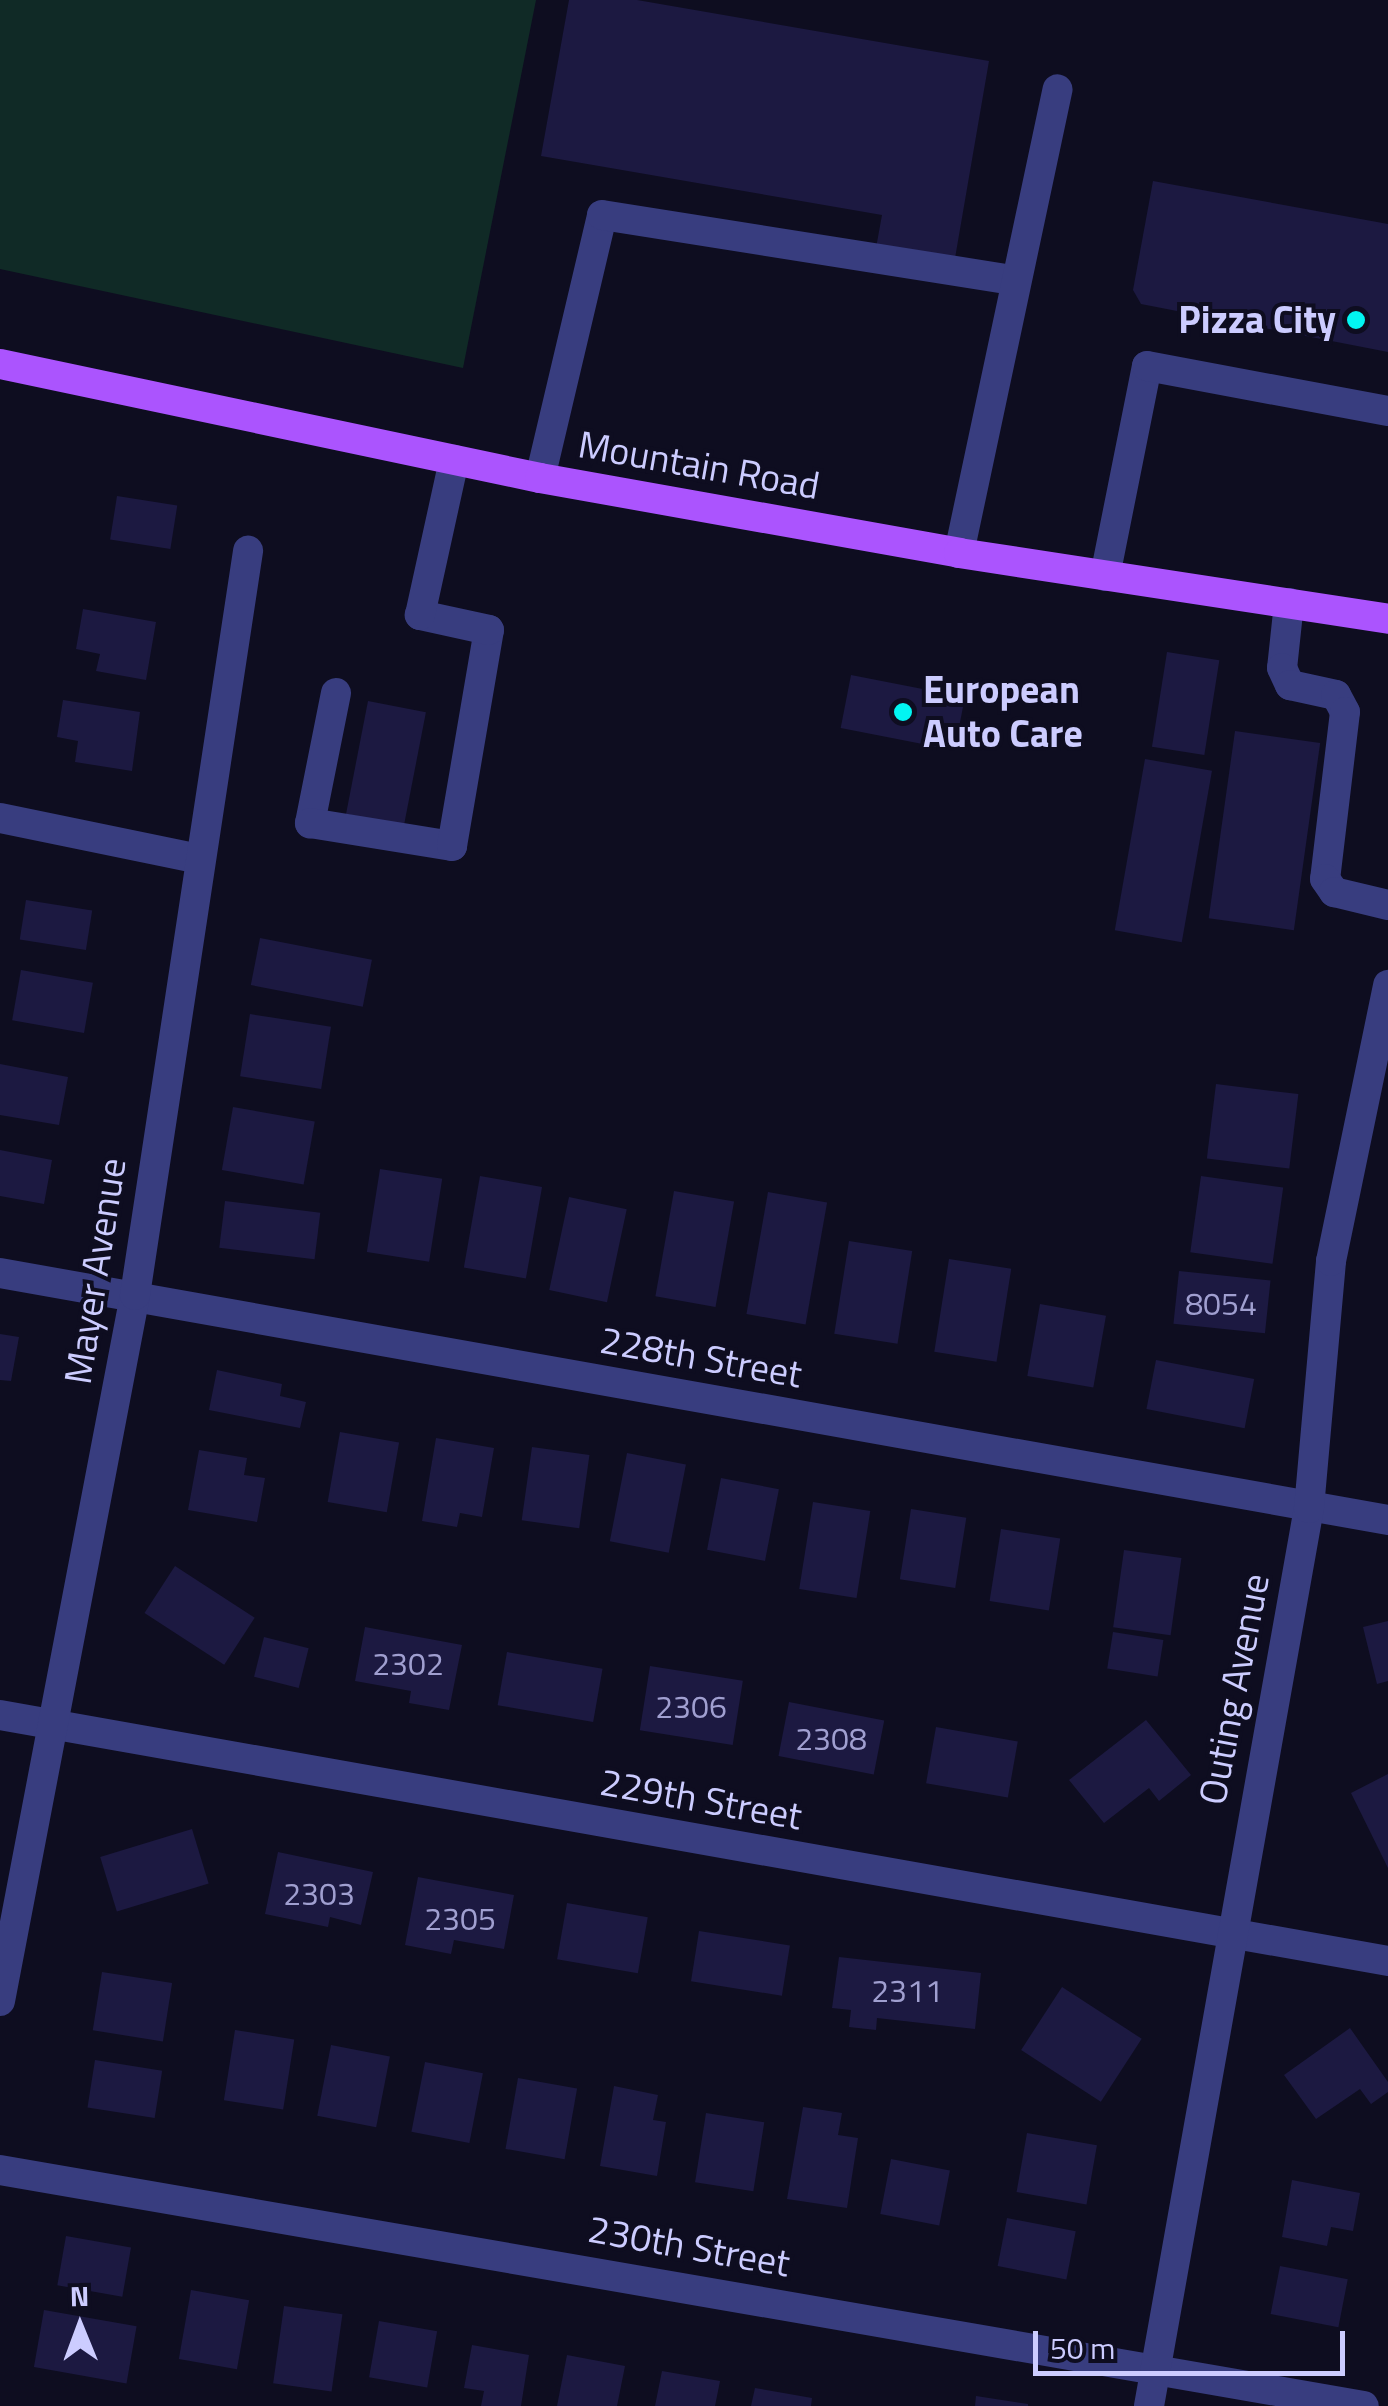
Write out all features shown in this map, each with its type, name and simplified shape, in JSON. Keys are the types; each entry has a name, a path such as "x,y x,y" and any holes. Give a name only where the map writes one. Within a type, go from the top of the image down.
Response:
{"main road":[{"name":"Mountain Road","path":"0,364 540,478 959,554 1388,619"}],"street":[{"path":"959,554 1014,280 1058,88"},
{"path":"540,478 602,216 1014,280"},
{"path":"1105,576 1147,366 1388,411"},
{"path":"336,693 310,823 452,846 489,630 420,615 454,460"},
{"name":"Mayer Avenue","path":"0,2001 135,1295 248,550"},
{"path":"1289,603 1282,668 1290,685 1336,695 1345,712 1325,879 1334,892 1388,905"},
{"path":"0,818 199,859"},
{"name":"Outing Avenue","path":"1149,2406 1228,1933 1309,1508 1330,1261 1388,985"},
{"name":"228th Street","path":"0,1273 1388,1520"},
{"name":"229th Street","path":"0,1715 1388,1961"},
{"name":"230th Street","path":"0,2170 1156,2366 1364,2406"}],"green space":[{"path":"0,0 536,0 463,368 0,269"}],"building":[{"path":"569,0 637,0 989,61 954,264 876,248 882,215 541,156"},
{"path":"1153,181 1388,224 1388,352 1141,304 1133,290"},
{"path":"117,496 177,506 170,549 110,539"},
{"path":"83,609 156,622 146,680 96,671 100,654 76,649"},
{"path":"1167,652 1219,660 1204,755 1152,747"},
{"name":"European Auto Care","path":"851,675 965,697 955,750 841,728"},
{"path":"63,700 140,712 132,771 75,762 78,741 57,737"},
{"path":"368,701 426,712 404,825 346,814"},
{"path":"1235,731 1320,743 1294,930 1209,918"},
{"path":"1145,759 1212,771 1182,942 1115,930"},
{"path":"26,900 92,910 86,950 20,940"},
{"path":"260,938 372,960 363,1007 251,985"},
{"path":"21,970 93,983 84,1033 12,1020"},
{"path":"250,1014 331,1027 321,1089 240,1076"},
{"path":"0,1064 68,1077 59,1125 0,1115"},
{"path":"1216,1084 1298,1094 1289,1169 1207,1158"},
{"path":"233,1107 315,1121 304,1184 222,1170"},
{"path":"0,1150 52,1160 44,1204 0,1196"},
{"path":"380,1169 442,1179 429,1262 367,1252"},
{"path":"480,1176 542,1187 526,1279 464,1268"},
{"path":"1201,1176 1283,1188 1272,1264 1190,1252"},
{"path":"674,1191 734,1202 715,1307 655,1296"},
{"path":"768,1192 827,1202 806,1325 746,1314"},
{"path":"569,1197 627,1209 607,1302 549,1290"},
{"path":"225,1201 320,1213 315,1259 219,1248"},
{"path":"849,1241 912,1251 898,1344 834,1334"},
{"path":"949,1259 1011,1269 997,1362 934,1352"},
{"path":"1179,1271 1270,1281 1265,1333 1173,1324"},
{"path":"1040,1304 1106,1316 1093,1388 1027,1376"},
{"path":"0,1334 19,1337 11,1381 0,1380"},
{"path":"1156,1360 1254,1379 1245,1428 1146,1409"},
{"path":"217,1370 282,1384 280,1396 306,1402 300,1428 209,1410"},
{"path":"340,1432 399,1442 387,1512 328,1502"},
{"path":"436,1438 494,1448 482,1517 460,1513 457,1527 422,1521"},
{"path":"532,1447 589,1455 579,1528 522,1520"},
{"path":"199,1450 247,1458 244,1475 265,1478 257,1522 188,1510"},
{"path":"627,1453 686,1464 669,1553 610,1541"},
{"path":"721,1478 779,1489 765,1561 707,1550"},
{"path":"813,1502 870,1511 857,1598 799,1589"},
{"path":"911,1509 966,1518 955,1588 900,1579"},
{"path":"1001,1529 1060,1538 1049,1610 990,1601"},
{"path":"1124,1550 1181,1558 1171,1635 1113,1627"},
{"path":"175,1566 255,1618 224,1665 145,1613"},
{"path":"1388,1621 1388,1681 1377,1684 1363,1627"},
{"path":"365,1627 462,1645 449,1710 409,1703 411,1691 355,1681"},
{"path":"1113,1632 1163,1640 1158,1677 1107,1669"},
{"path":"264,1637 309,1648 299,1688 254,1677"},
{"path":"507,1652 603,1669 593,1722 498,1705"},
{"path":"650,1666 743,1681 733,1745 640,1730"},
{"path":"789,1702 884,1721 874,1774 779,1756"},
{"path":"1146,1720 1191,1775 1159,1801 1149,1788 1104,1823 1069,1780"},
{"path":"936,1727 1018,1741 1008,1798 926,1783"},
{"path":"1388,1774 1388,1868 1351,1793"},
{"path":"192,1829 209,1884 117,1912 100,1857"},
{"path":"278,1852 373,1872 361,1925 330,1917 328,1927 265,1914"},
{"path":"418,1877 514,1895 504,1949 454,1940 451,1954 405,1945"},
{"path":"567,1903 648,1917 638,1973 557,1959"},
{"path":"699,1931 790,1945 782,1996 691,1981"},
{"path":"839,1957 981,1973 975,2029 877,2018 876,2030 849,2027 851,2010 832,2008"},
{"path":"102,1972 172,1983 163,2041 93,2030"},
{"path":"1062,1987 1142,2039 1101,2102 1021,2050"},
{"path":"1350,2028 1388,2082 1388,2092 1371,2104 1360,2089 1316,2119 1284,2075"},
{"path":"235,2030 294,2039 283,2110 224,2100"},
{"path":"331,2045 390,2056 376,2127 317,2116"},
{"path":"95,2060 162,2071 155,2118 87,2107"},
{"path":"425,2062 483,2073 469,2143 411,2132"},
{"path":"518,2078 577,2088 565,2159 505,2149"},
{"path":"614,2086 658,2095 653,2120 666,2122 657,2176 600,2166"},
{"path":"803,2107 842,2113 838,2135 858,2138 847,2208 787,2199"},
{"path":"706,2113 764,2122 753,2191 695,2182"},
{"path":"1027,2133 1097,2145 1087,2204 1017,2192"},
{"path":"891,2159 950,2170 939,2225 880,2214"},
{"path":"1292,2180 1360,2193 1353,2231 1331,2227 1327,2246 1282,2237"},
{"path":"1007,2218 1076,2231 1066,2279 998,2266"},
{"path":"66,2236 131,2247 122,2297 57,2285"},
{"path":"1280,2266 1348,2279 1338,2327 1271,2314"},
{"path":"191,2290 249,2300 237,2369 179,2359"},
{"path":"284,2306 342,2314 332,2391 273,2383"},
{"path":"44,2310 137,2326 127,2383 34,2367"},
{"path":"379,2321 437,2331 427,2387 369,2377"},
{"path":"472,2345 529,2355 521,2406 481,2406 484,2391 464,2388"},
{"path":"567,2355 625,2366 617,2406 557,2406"},
{"path":"662,2371 720,2381 715,2406 655,2406"},
{"path":"755,2388 812,2398 811,2406 751,2406"},
{"path":"976,2396 1028,2404 1028,2406 975,2406"}],"place":[{"name":"Pizza City","path":"1356,320"},
{"name":"European Auto Care","path":"903,712"}]}
